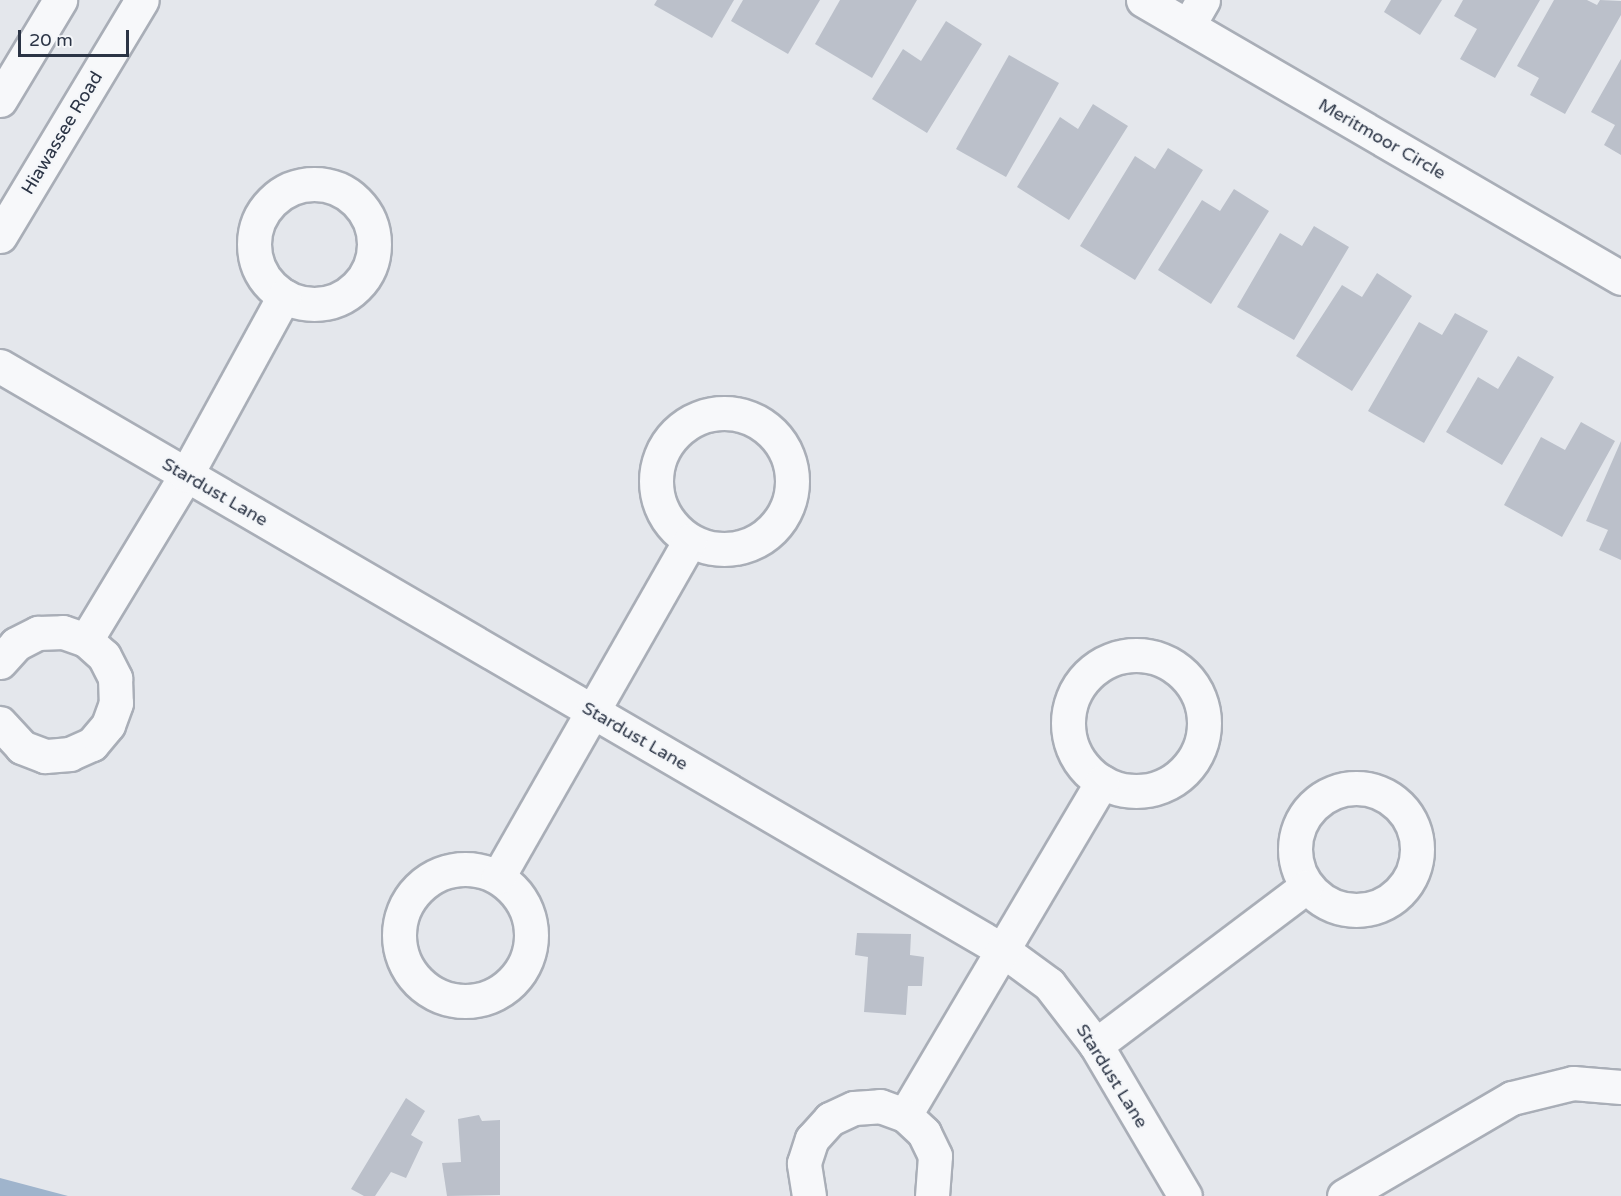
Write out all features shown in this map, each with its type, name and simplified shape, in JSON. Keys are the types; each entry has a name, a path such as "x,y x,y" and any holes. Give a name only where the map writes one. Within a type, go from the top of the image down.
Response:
{"street":[{"path":"0,100 60,0"},
{"name":"Hiawassee Road","path":"0,236 142,0"},
{"name":"Meritmoor Circle","path":"1143,0 1195,13 1621,278"},
{"path":"86,640 186,475 284,296"},
{"name":"Stardust Lane","path":"0,366 1004,951 1049,984 1096,1045 1185,1196"},
{"path":"733,413 759,422 779,440 791,464 792,491 784,516 766,536 742,548 716,550 690,541 669,524 657,499 656,472 664,447 682,426 706,415 733,413"},
{"path":"498,877 590,710 690,541"},
{"path":"0,662 16,644 39,633 63,632 86,640 104,656 116,695 108,725 92,744 70,754 45,756 22,747 0,723"},
{"path":"1145,656 1170,664 1191,682 1203,706 1204,733 1196,758 1178,778 1154,789 1127,791 1102,782 1082,765 1070,741 1068,714 1077,689 1095,669 1119,657 1145,656"},
{"path":"904,1115 1004,951 1102,782"},
{"path":"473,868 498,877 518,894 529,917 531,944 523,968 506,988 482,999 456,1001 432,993 412,975 400,952 398,926 407,901 424,882 447,870 473,868"},
{"path":"1096,1045 1306,887"},
{"path":"1344,1196 1512,1098 1574,1083 1621,1087"},
{"path":"809,1196 804,1163 812,1138 830,1119 854,1108 880,1106 904,1115 924,1133 935,1156 932,1196"}],"water":[{"path":"0,1178 68,1196 0,1196"}],"building":[{"path":"657,0 734,0 712,38 654,5"},
{"path":"743,0 820,0 788,54 731,21"},
{"path":"840,0 917,0 872,78 815,44"},
{"path":"1391,0 1442,0 1420,35 1384,12"},
{"path":"1463,0 1540,0 1495,78 1460,59 1477,29 1454,16"},
{"path":"1554,0 1587,0 1597,5 1600,0 1621,1 1621,15 1565,114 1530,95 1539,78 1517,66"},
{"path":"946,21 982,44 927,133 872,99 903,49 921,61"},
{"path":"1009,55 1059,83 1006,177 956,149"},
{"path":"1621,59 1621,155 1604,145 1615,125 1591,112"},
{"path":"1093,104 1128,126 1069,220 1017,187 1060,117 1078,129"},
{"path":"1168,148 1203,170 1135,280 1080,246 1135,156 1155,169"},
{"path":"1234,189 1269,211 1211,304 1158,270 1202,200 1220,211"},
{"path":"1314,226 1349,247 1294,340 1237,307 1280,233 1302,246"},
{"path":"1377,273 1412,296 1352,391 1296,356 1342,285 1362,297"},
{"path":"1455,313 1488,331 1424,443 1368,411 1419,322 1442,335"},
{"path":"1518,356 1554,377 1502,465 1446,432 1478,377 1498,389"},
{"path":"1581,422 1615,441 1562,537 1504,505 1541,437 1565,450"},
{"path":"1621,441 1621,560 1599,550 1608,530 1586,521"},
{"path":"857,933 911,934 910,955 924,957 922,986 908,986 906,1015 864,1012 868,957 855,955"},
{"path":"406,1098 425,1111 411,1135 423,1142 406,1178 391,1172 375,1196 364,1196 351,1189"},
{"path":"479,1115 482,1121 500,1120 500,1195 447,1196 442,1163 461,1162 458,1119"}]}
